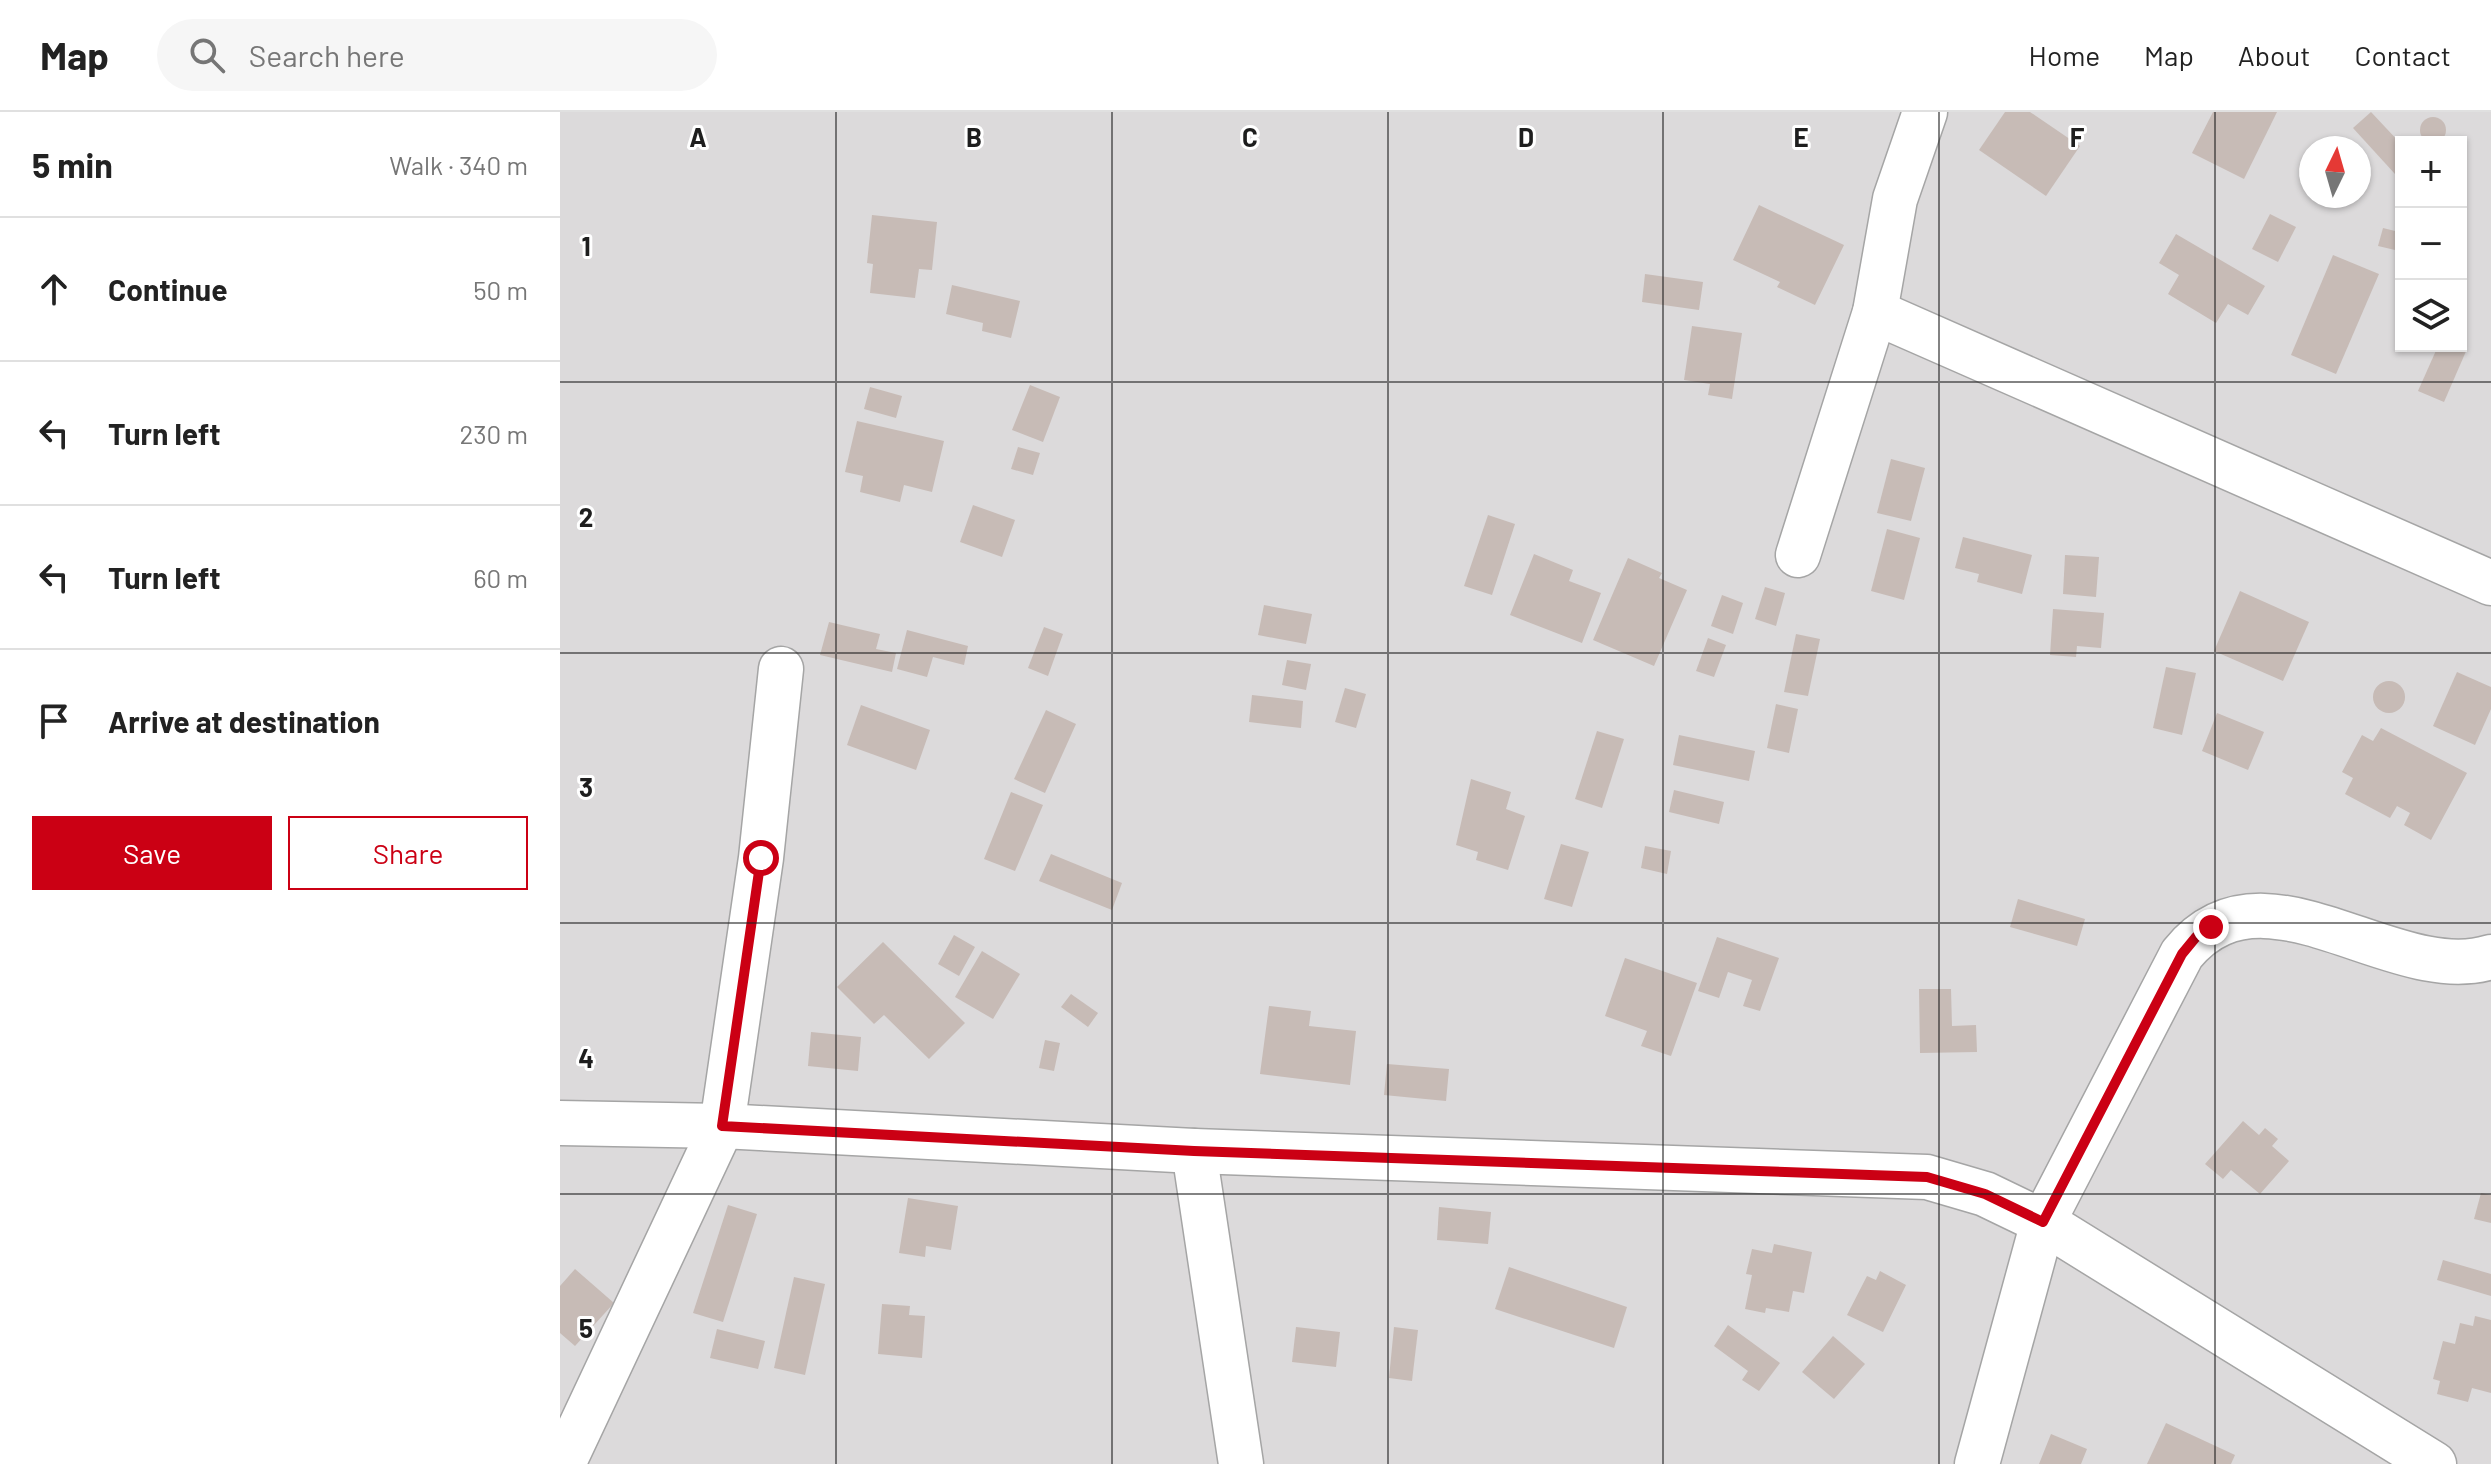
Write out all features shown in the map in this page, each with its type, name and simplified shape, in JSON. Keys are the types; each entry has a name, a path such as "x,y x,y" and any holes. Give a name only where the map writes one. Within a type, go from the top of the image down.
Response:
{"street":[{"path":"1798,555 1875,312 1895,199 1925,112"},
{"path":"1875,312 2491,583"},
{"path":"563,1464 722,1126 761,858 781,669"},
{"path":"1977,1464 2043,1222 2182,954 2196,937 2234,918 2261,914 2432,959 2472,963 2491,957"},
{"path":"560,1123 722,1126 1194,1151 1927,1177 1985,1194 2043,1222 2434,1464"},
{"path":"1194,1151 1241,1464"}],"shaded area":[{"path":"560,112 2491,112 2491,1464 560,1464"}],"building":[{"path":"2005,112 2030,112 2080,146 2046,196 1979,150"},
{"path":"2213,112 2277,112 2244,179 2192,153"},
{"path":"2371,112 2395,138 2395,174 2371,148 2371,136 2360,136 2353,128"},
{"path":"2428,118 2438,118 2445,125 2444,136 2421,135 2421,125"},
{"path":"1759,205 1844,245 1815,305 1777,287 1780,282 1733,260"},
{"path":"2270,214 2296,227 2278,262 2252,249"},
{"path":"872,215 937,222 932,270 919,269 915,298 870,293 873,264 867,263"},
{"path":"2383,228 2395,231 2395,250 2378,246"},
{"path":"2176,234 2265,286 2248,315 2228,304 2216,323 2168,294 2179,275 2159,263"},
{"path":"2333,255 2379,274 2336,374 2291,355"},
{"path":"1645,274 1703,282 1699,310 1642,302"},
{"path":"952,285 1020,301 1011,338 982,331 983,323 946,314"},
{"path":"1692,326 1742,333 1732,399 1708,395 1710,384 1684,380"},
{"path":"2435,352 2466,352 2444,402 2418,391"},
{"path":"1030,385 1060,397 1043,442 1012,430"},
{"path":"870,387 902,396 896,418 864,409"},
{"path":"857,421 944,441 932,492 904,485 900,502 860,492 863,476 845,472"},
{"path":"1018,447 1040,453 1033,475 1011,469"},
{"path":"1891,459 1925,468 1911,521 1877,513"},
{"path":"973,505 1015,520 1002,557 960,542"},
{"path":"1488,515 1515,524 1492,595 1464,586"},
{"path":"1887,529 1920,538 1904,600 1871,591"},
{"path":"1963,537 2032,555 2022,594 1977,582 1979,574 1955,568"},
{"path":"1534,554 1573,570 1569,581 1601,593 1582,643 1510,615"},
{"path":"2065,555 2099,557 2096,597 2063,594"},
{"path":"1628,558 1662,573 1659,578 1687,590 1654,666 1593,640"},
{"path":"1765,587 1785,593 1776,626 1755,619"},
{"path":"2240,591 2309,622 2283,681 2214,651"},
{"path":"1722,595 1743,603 1733,634 1711,626"},
{"path":"1264,605 1312,614 1306,644 1258,635"},
{"path":"2053,609 2104,613 2101,648 2077,646 2076,657 2050,655"},
{"path":"829,622 880,634 876,649 896,653 892,672 820,655"},
{"path":"1044,627 1063,634 1048,676 1028,668"},
{"path":"907,630 968,646 964,665 933,657 927,677 897,669"},
{"path":"1796,634 1820,639 1808,696 1784,692"},
{"path":"1708,638 1726,645 1714,677 1696,671"},
{"path":"1287,660 1311,664 1306,690 1282,685"},
{"path":"2166,667 2196,673 2182,735 2153,728"},
{"path":"2457,672 2491,687 2491,709 2475,745 2433,726"},
{"path":"2389,681 2400,686 2405,697 2400,708 2389,713 2378,708 2373,697 2378,686"},
{"path":"1345,688 1366,694 1356,728 1335,722"},
{"path":"1252,695 1303,701 1301,728 1249,722"},
{"path":"1776,704 1798,709 1789,753 1767,748"},
{"path":"861,705 930,730 916,770 847,745"},
{"path":"1046,710 1076,724 1045,793 1014,779"},
{"path":"2217,713 2264,732 2248,770 2202,751"},
{"path":"2381,728 2467,773 2431,840 2404,825 2410,813 2397,806 2390,818 2345,794 2353,778 2342,772 2362,735 2373,741"},
{"path":"1597,731 1624,739 1602,808 1575,799"},
{"path":"1679,735 1755,751 1749,781 1673,765"},
{"path":"1471,779 1511,792 1506,809 1525,816 1508,870 1476,860 1478,852 1456,845"},
{"path":"1674,790 1724,802 1719,824 1669,812"},
{"path":"1011,792 1043,805 1015,871 984,859"},
{"path":"1561,844 1589,852 1572,907 1544,899"},
{"path":"1645,846 1671,851 1667,874 1641,868"},
{"path":"1051,854 1122,883 1112,910 1039,881"},
{"path":"2018,899 2085,919 2077,946 2010,927"},
{"path":"954,935 975,947 959,976 938,964"},
{"path":"1717,937 1779,958 1760,1011 1743,1006 1752,980 1728,972 1719,998 1698,991"},
{"path":"883,942 965,1023 929,1059 884,1015 874,1024 837,987"},
{"path":"982,951 1020,974 993,1019 955,997"},
{"path":"1625,958 1697,983 1671,1056 1641,1046 1647,1031 1605,1016"},
{"path":"1919,989 1951,989 1952,1026 1976,1025 1977,1052 1920,1053"},
{"path":"1071,994 1098,1013 1088,1027 1061,1007"},
{"path":"1269,1006 1311,1011 1309,1026 1356,1031 1350,1085 1260,1074"},
{"path":"811,1032 861,1037 858,1071 808,1066"},
{"path":"1045,1040 1060,1043 1054,1071 1039,1068"},
{"path":"1387,1064 1449,1069 1446,1101 1384,1095"},
{"path":"2243,1121 2259,1135 2265,1128 2278,1139 2272,1146 2289,1161 2260,1194 2231,1170 2223,1179 2205,1164"},
{"path":"2481,1193 2491,1195 2491,1223 2474,1219"},
{"path":"908,1198 958,1206 951,1250 926,1246 925,1257 899,1253"},
{"path":"728,1205 757,1214 723,1322 693,1313"},
{"path":"1439,1207 1491,1212 1488,1244 1437,1240"},
{"path":"1774,1244 1812,1252 1804,1293 1793,1291 1789,1312 1766,1308 1765,1313 1745,1309 1752,1275 1746,1274 1752,1249 1772,1253"},
{"path":"2443,1260 2491,1274 2491,1296 2437,1280"},
{"path":"1509,1267 1627,1307 1614,1348 1495,1309"},
{"path":"575,1269 614,1303 575,1346 560,1333 560,1286"},
{"path":"1880,1271 1906,1285 1883,1332 1847,1315 1867,1276 1876,1280"},
{"path":"794,1277 825,1284 805,1375 774,1368"},
{"path":"882,1304 910,1306 909,1315 925,1316 922,1358 878,1354"},
{"path":"2475,1316 2491,1320 2491,1393 2472,1388 2468,1402 2437,1394 2440,1381 2433,1379 2443,1341 2455,1344 2460,1323 2473,1326"},
{"path":"1728,1325 1780,1363 1759,1391 1742,1380 1748,1371 1714,1346"},
{"path":"1296,1327 1340,1332 1336,1367 1292,1362"},
{"path":"1394,1327 1418,1330 1412,1381 1389,1378"},
{"path":"717,1329 765,1341 758,1369 710,1358"},
{"path":"1833,1336 1865,1364 1834,1399 1802,1372"},
{"path":"2166,1423 2235,1455 2231,1464 2147,1464"},
{"path":"2051,1434 2087,1449 2081,1464 2039,1464"}],"route":[{"path":"761,858 722,1126 1194,1151 1927,1177 1985,1194 2043,1222 2182,954 2196,937 2211,927"}]}
